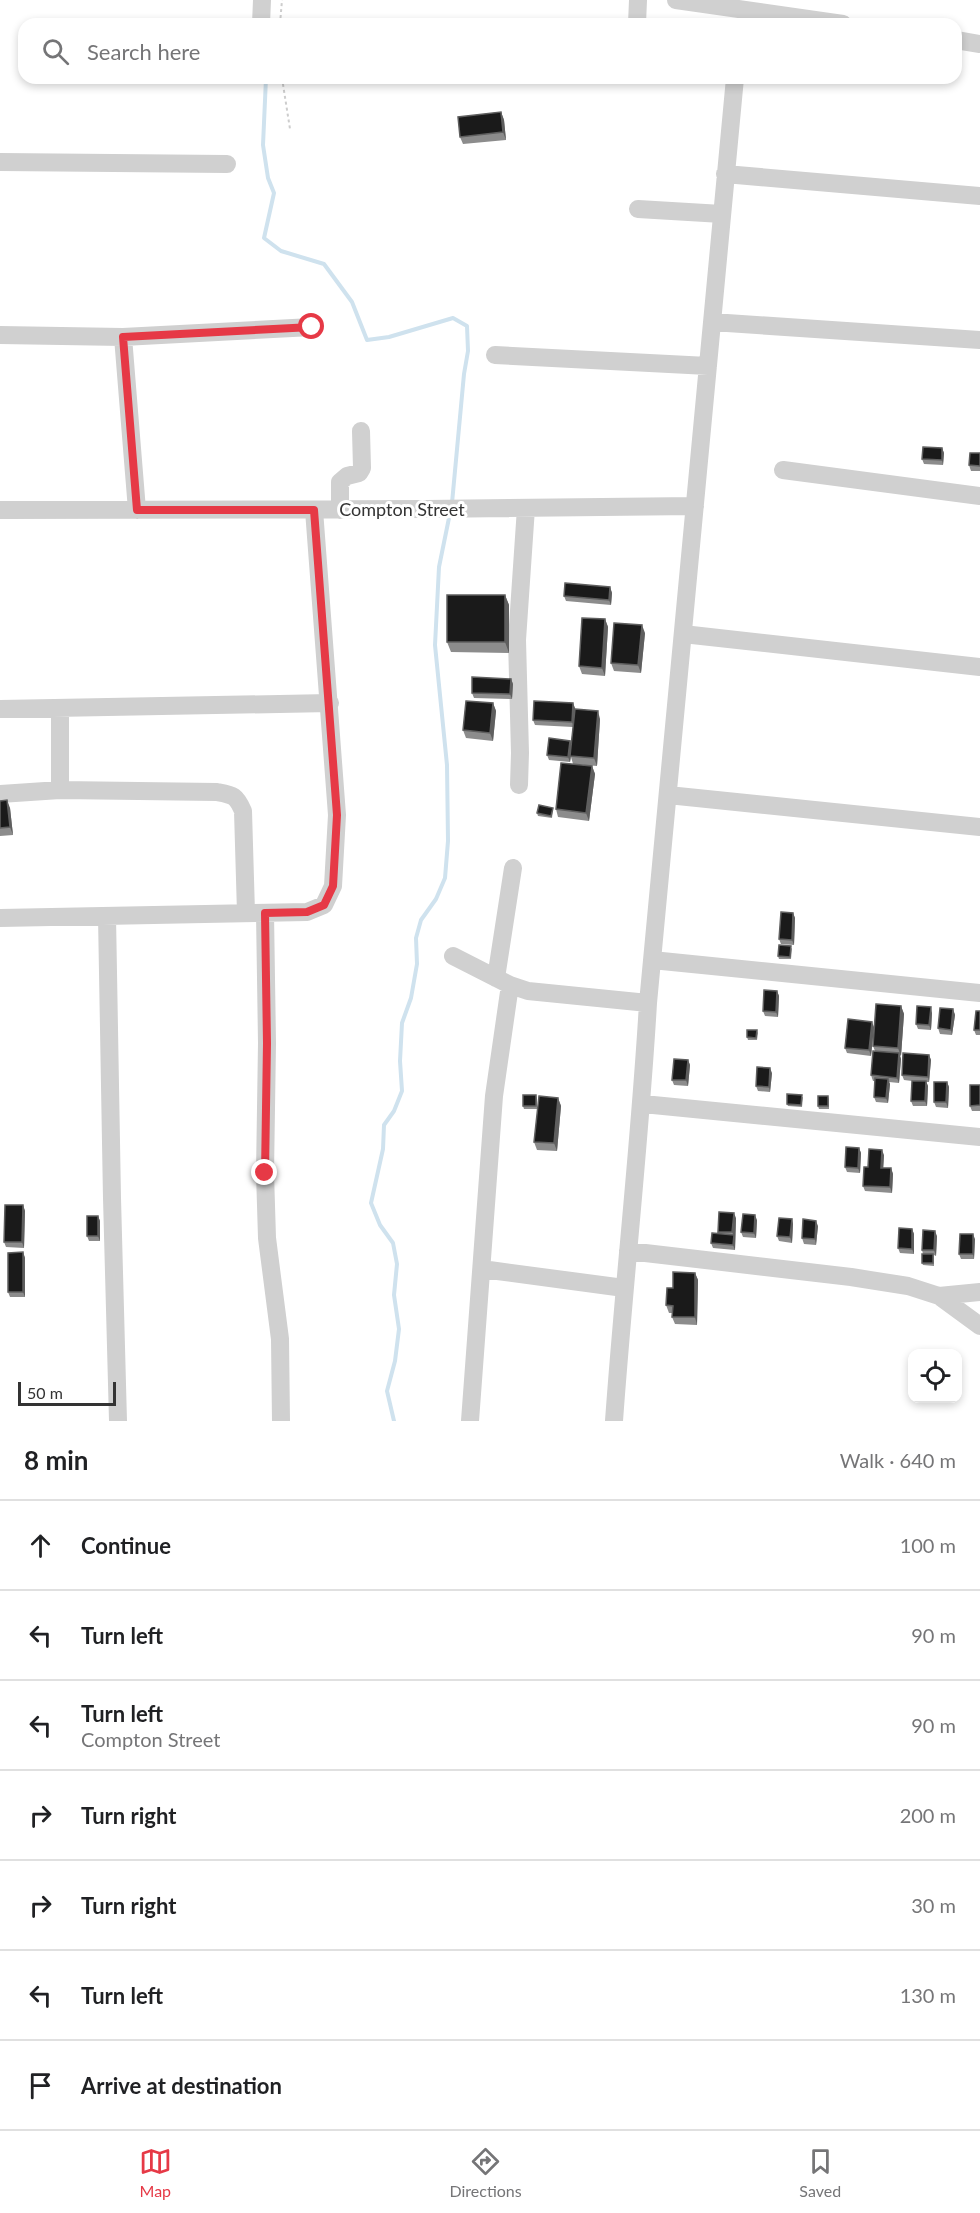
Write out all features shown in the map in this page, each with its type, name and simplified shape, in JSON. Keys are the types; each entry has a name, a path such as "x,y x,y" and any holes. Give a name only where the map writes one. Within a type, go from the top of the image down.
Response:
{"street":[{"path":"261,18 262,0"},
{"path":"638,18 639,0"},
{"path":"676,0 710,3 741,17"},
{"path":"962,40 980,42"},
{"path":"614,1421 624,1288 643,1104 648,1003 734,84"},
{"path":"0,162 227,164"},
{"path":"725,174 980,196"},
{"path":"638,209 722,214"},
{"path":"712,322 980,340"},
{"path":"0,335 123,337 312,327"},
{"path":"123,337 137,510"},
{"path":"495,355 708,366"},
{"path":"340,510 340,482 347,476 359,473 362,468 361,431"},
{"path":"783,470 980,495"},
{"name":"Compton Street","path":"0,510 340,510 695,506"},
{"path":"519,785 517,640 526,508"},
{"path":"0,918 307,912 324,905 333,886 337,815 314,510"},
{"path":"683,634 980,667"},
{"path":"0,709 330,703"},
{"path":"60,709 60,790"},
{"path":"0,794 60,790 232,794 239,801 243,811 246,913"},
{"path":"668,795 980,827"},
{"path":"470,1421 513,868"},
{"path":"265,913 267,1239 280,1340 281,1421"},
{"path":"107,916 118,1421"},
{"path":"453,956 503,982 528,991 648,1003"},
{"path":"652,960 980,993"},
{"path":"643,1104 980,1137"},
{"path":"628,1251 851,1277 908,1286 939,1296 980,1326"},
{"path":"482,1269 624,1288"},
{"path":"939,1296 980,1292"}],"path":[{"path":"280,18 282,0"},
{"path":"283,84 290,129"}],"building":[{"path":"501,112 503,132 460,137 458,117"},
{"path":"923,447 942,448 942,460 922,459"},
{"path":"970,453 980,453 980,466 969,465"},
{"path":"565,583 610,587 609,600 564,596"},
{"path":"447,595 505,595 505,642 447,642"},
{"path":"582,618 605,619 602,668 579,666"},
{"path":"614,623 642,625 638,665 611,663"},
{"path":"472,677 511,679 510,694 472,693"},
{"path":"466,701 493,703 490,733 463,730"},
{"path":"534,701 573,703 572,722 533,720"},
{"path":"575,709 598,711 594,758 570,756"},
{"path":"549,738 570,741 568,757 547,755"},
{"path":"561,763 592,766 586,813 556,809"},
{"path":"7,800 10,827 0,828 0,801"},
{"path":"539,805 553,808 551,816 537,813"},
{"path":"781,912 793,913 792,940 779,939"},
{"path":"779,945 791,946 790,957 778,956"},
{"path":"764,990 777,991 776,1012 763,1011"},
{"path":"876,1004 901,1006 898,1048 873,1046"},
{"path":"917,1006 931,1007 929,1025 916,1024"},
{"path":"940,1008 953,1009 951,1030 938,1028"},
{"path":"976,1011 980,1011 980,1030 974,1030"},
{"path":"848,1019 872,1022 869,1050 845,1048"},
{"path":"747,1030 757,1030 756,1038 747,1037"},
{"path":"873,1051 899,1053 897,1078 871,1075"},
{"path":"903,1053 929,1055 928,1077 902,1075"},
{"path":"674,1059 688,1060 686,1080 672,1080"},
{"path":"757,1067 770,1068 769,1087 756,1086"},
{"path":"875,1078 888,1079 886,1098 874,1097"},
{"path":"912,1081 926,1081 925,1101 911,1101"},
{"path":"934,1082 947,1082 946,1102 934,1102"},
{"path":"970,1085 980,1085 980,1105 970,1106"},
{"path":"787,1094 802,1095 801,1105 787,1104"},
{"path":"523,1095 536,1095 536,1106 523,1106"},
{"path":"539,1096 558,1098 554,1143 534,1142"},
{"path":"818,1096 828,1096 828,1106 818,1106"},
{"path":"846,1147 859,1148 858,1168 845,1167"},
{"path":"869,1149 882,1150 881,1168 891,1168 890,1187 863,1186 864,1167 868,1167"},
{"path":"5,1205 23,1205 22,1242 4,1242"},
{"path":"719,1212 734,1213 732,1232 718,1232"},
{"path":"743,1214 755,1215 754,1233 741,1232"},
{"path":"87,1216 98,1216 98,1236 87,1236"},
{"path":"779,1218 792,1219 790,1237 777,1236"},
{"path":"803,1219 816,1221 815,1239 802,1238"},
{"path":"899,1228 912,1229 912,1249 898,1248"},
{"path":"923,1230 935,1231 934,1250 922,1250"},
{"path":"712,1233 734,1235 733,1245 711,1243"},
{"path":"960,1234 973,1234 973,1254 959,1254"},
{"path":"23,1252 23,1292 8,1292 8,1253"},
{"path":"922,1254 933,1254 933,1263 922,1263"},
{"path":"673,1272 695,1273 695,1317 672,1317 673,1306 666,1305 667,1288 673,1288"}],"waterway":[{"path":"266,84 263,145 268,178 274,193 264,238 281,251 324,264 352,302 367,340 389,337 453,318 467,326 468,351 452,503"},
{"path":"394,1421 387,1391 395,1361 399,1329 394,1295 397,1264 393,1243 380,1225 371,1203 383,1149 384,1125 394,1111 402,1091 400,1061 402,1023 411,998 417,964 416,938 421,920 436,899 445,878 448,841 447,765 435,645 439,567 450,513"}],"route":[{"path":"265,1173 267,1043 265,913 307,912 324,905 333,886 337,815 314,510 137,510 123,337 312,327"}]}
